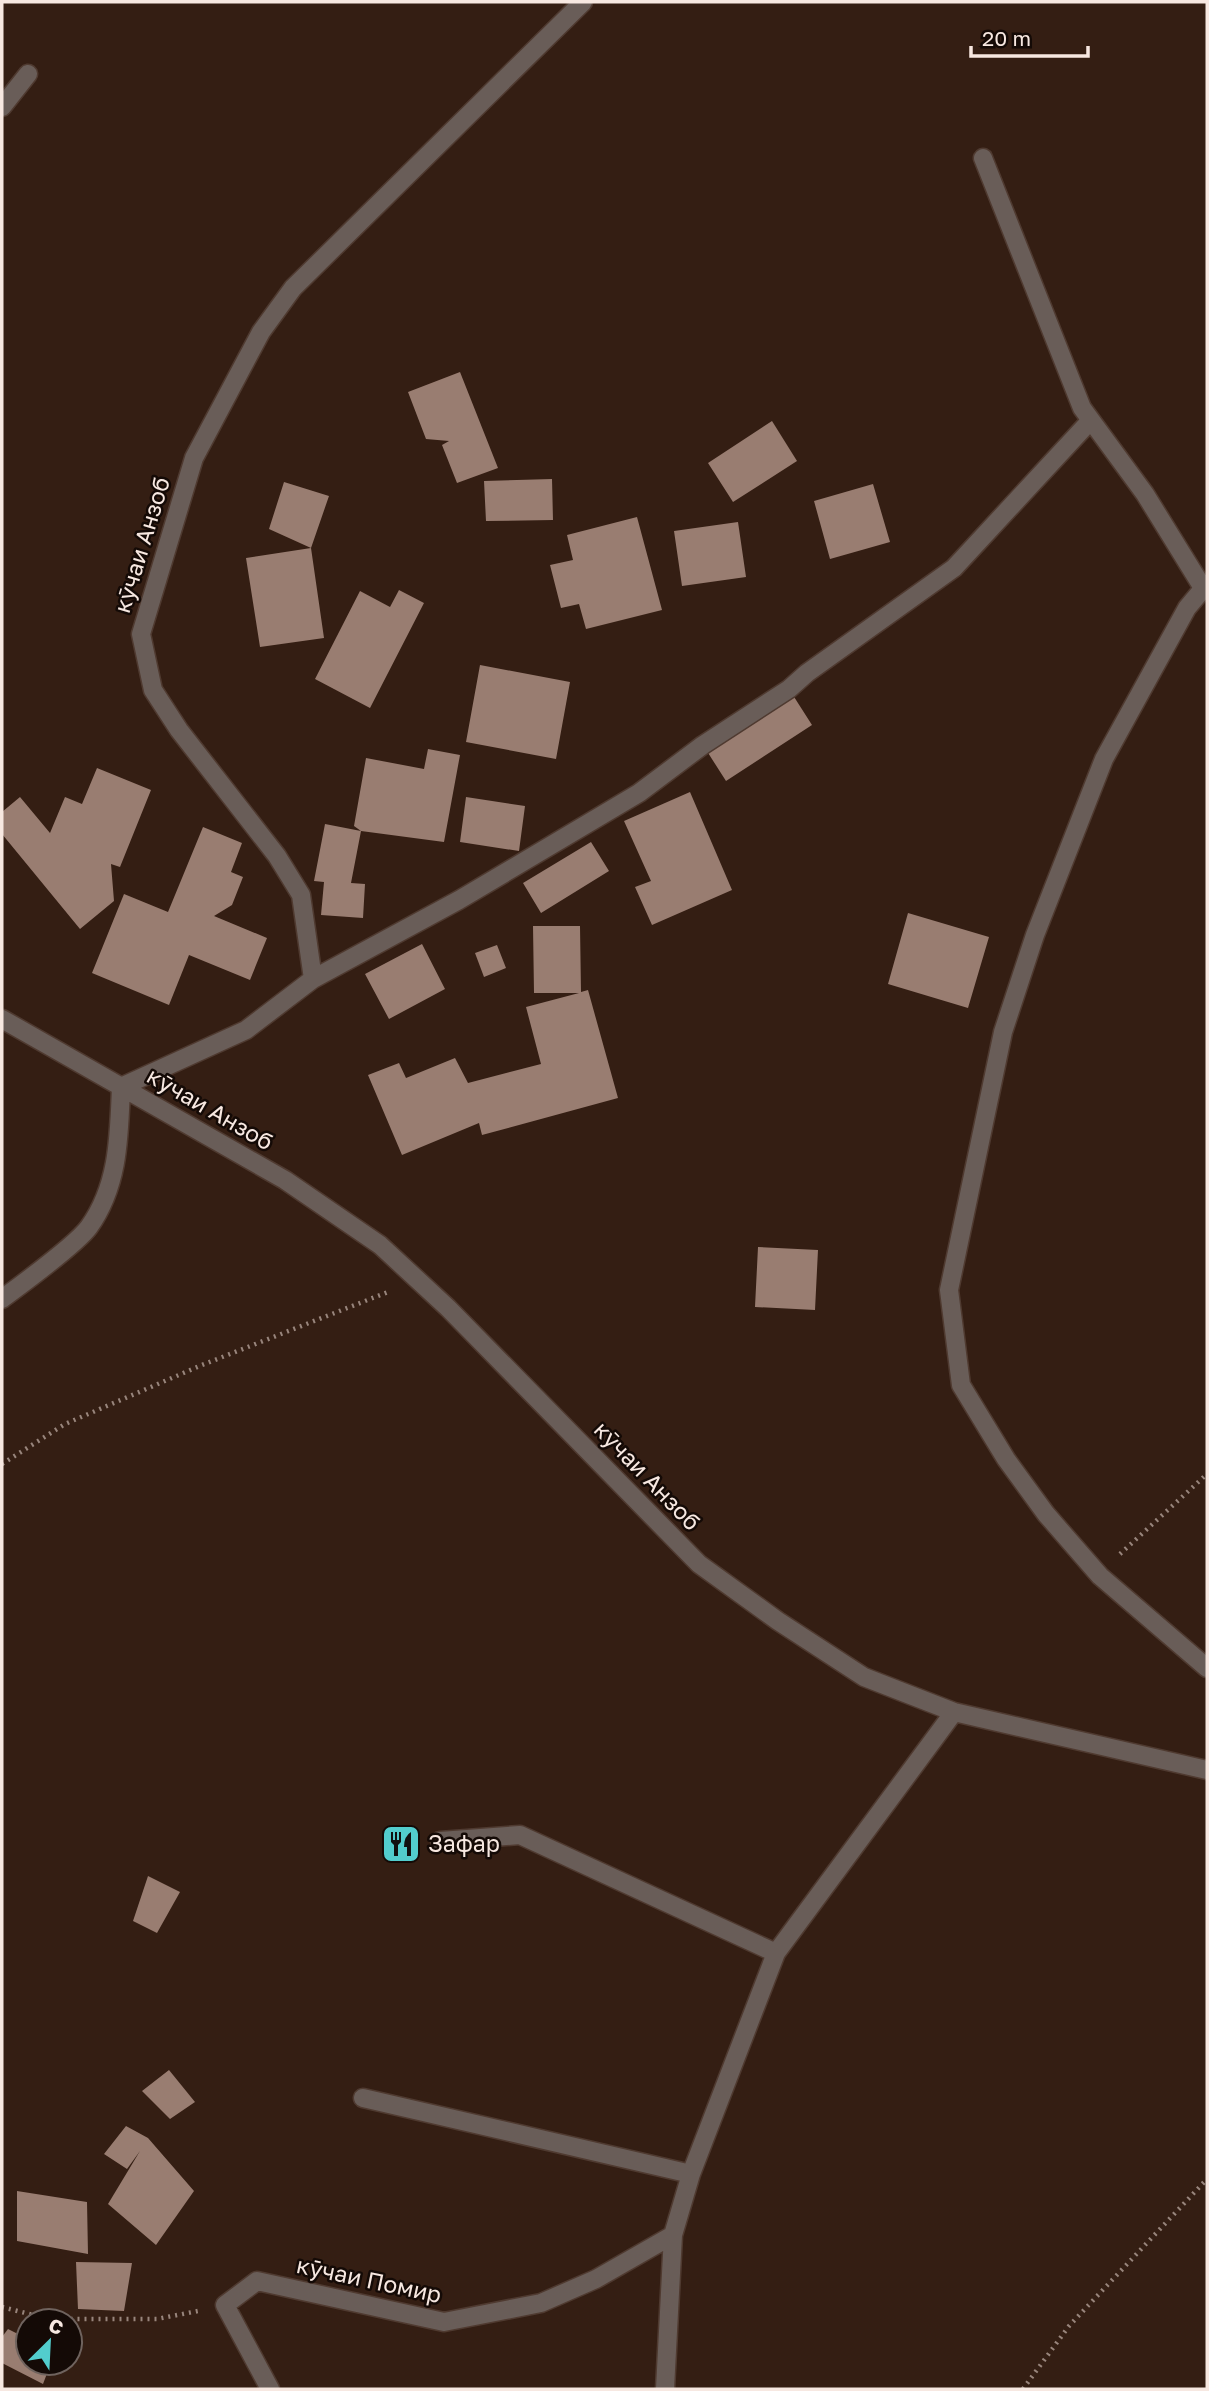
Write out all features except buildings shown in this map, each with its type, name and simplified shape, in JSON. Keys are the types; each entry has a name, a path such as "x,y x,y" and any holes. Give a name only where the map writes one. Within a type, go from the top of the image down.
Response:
{"street":[{"name":"кӯчаи Анзоб","path":"121,1087 246,1030 313,979 301,895 277,856 179,730 153,690 141,634 194,458 261,332 293,288 583,2"},
{"path":"2,107 28,74"},
{"path":"983,158 1082,408 1145,494 1205,586 1187,608 1104,759 1035,935 1003,1032 949,1290 961,1385 1014,1471 1046,1514 1100,1576 1207,1668"},
{"path":"313,979 459,900 639,793 703,744 789,689 807,673 954,568 1091,420"},
{"name":"кӯчаи Анзоб","path":"2,1019 285,1180 380,1245 418,1280 699,1564 778,1622 864,1677 954,1712 1207,1770"},
{"path":"2,1299 89,1228 112,1182 119,1140 121,1087"},
{"path":"665,2389 673,2235 691,2174 776,1953 954,1712"},
{"path":"440,1841 520,1835 776,1953"},
{"path":"363,2098 691,2174"},
{"name":"кӯчаи Помир","path":"225,2305 257,2281 444,2322 541,2303 596,2279 673,2235"},
{"path":"225,2305 270,2389"}],"path":[{"path":"2,1464 78,1418 202,1365 418,1280"},
{"path":"1100,1576 1207,1474"},
{"path":"1023,2389 1069,2326 1207,2179"},
{"path":"2,2307 49,2319 157,2319 225,2305"}],"place":[{"name":"Зафар","path":"401,1844"}]}
